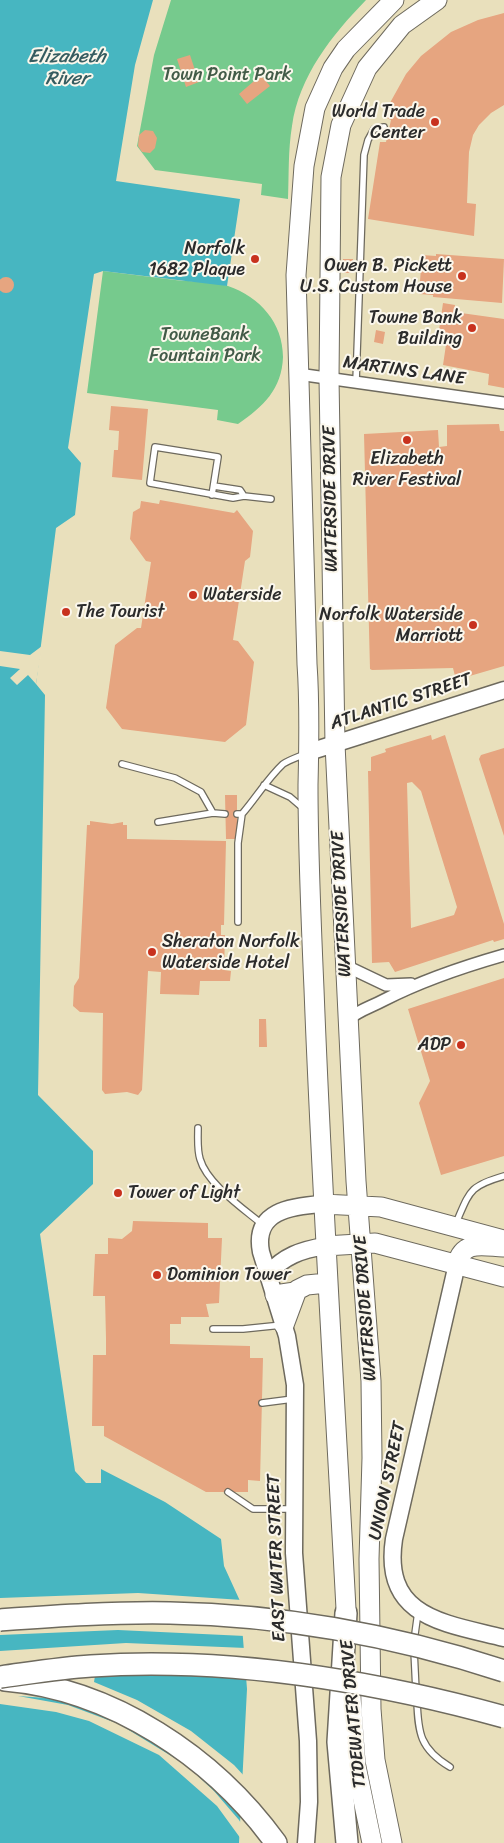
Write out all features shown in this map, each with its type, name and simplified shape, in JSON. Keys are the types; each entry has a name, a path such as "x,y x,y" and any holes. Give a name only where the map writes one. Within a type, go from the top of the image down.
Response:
{"highway":[{"path":"0,1620 117,1613 172,1613 244,1617 330,1629 430,1649 504,1671"},
{"path":"346,1613 338,1742 347,1843"},
{"path":"0,1678 92,1666 154,1664 261,1670 370,1684 447,1701 504,1717"},
{"path":"0,1678 62,1690 99,1703 159,1734 208,1767 258,1818 276,1843"}],"main road":[{"name":"WATERSIDE DRIVE","path":"346,1613 344,1544 322,1204 309,814 310,702 296,267 304,166 314,108 333,68 346,49 394,0"},
{"name":"WATERSIDE DRIVE","path":"392,1843 375,1760 371,1709 369,1532 372,1407 347,1020 335,744 329,378 331,177 341,125 358,83 380,50 402,25 437,0"},
{"path":"300,434 313,439 330,454"},
{"name":"ATLANTIC STREET","path":"309,752 504,690"},
{"path":"263,1225 272,1216 284,1210 300,1206 322,1204 358,1205 381,1207 504,1240"},
{"name":"EAST WATER STREET","path":"263,1225 260,1234 260,1246 284,1324 292,1360 296,1399 293,1509 296,1594 308,1741 309,1802 306,1843"},
{"path":"268,1274 287,1256 301,1251 361,1242 383,1244 504,1277"},
{"path":"457,1264 461,1252 467,1248 504,1247"},
{"name":"UNION STREET","path":"457,1264 393,1549 392,1570 404,1597 418,1612 434,1620 504,1638"},
{"path":"275,1295 295,1292 303,1286 327,1283"},
{"path":"284,1324 295,1292"},
{"name":"TIDEWATER DRIVE","path":"346,1613 356,1766 372,1843"}],"street":[{"name":"MARTINS LANE","path":"298,374 504,404"},
{"path":"347,1020 362,1009 415,984 442,973 504,955"},
{"path":"344,965 386,985 415,984"}],"lane":[{"path":"356,382 364,155 368,140 374,129 384,127"},
{"path":"212,495 218,457 156,447 150,484 212,495 237,499 244,496 271,499"},
{"path":"214,486 240,490 244,496"},
{"path":"238,922 239,814 256,799 264,785 284,763 309,752"},
{"path":"122,764 175,778 201,792 212,813"},
{"path":"264,785 290,797 309,814"},
{"path":"158,822 212,813 225,814"},
{"path":"198,1128 199,1154 206,1172 234,1202 263,1225"},
{"path":"455,1226 468,1197 479,1184 504,1176"},
{"path":"213,1329 243,1329 284,1324"},
{"path":"262,1403 296,1399"},
{"path":"228,1492 252,1509 293,1509"},
{"path":"418,1612 414,1631 418,1728 423,1744 435,1758 450,1767"}],"green space":[{"name":"Town Point Park","path":"171,0 366,0 329,42 302,90 292,126 289,153 288,199 261,195 262,184 155,170 137,146 154,55"},
{"name":"TowneBank Fountain Park","path":"103,271 216,283 228,286 250,297 268,313 274,322 282,345 282,368 279,379 270,396 238,424 217,420 218,410 87,393"}],"water":[{"name":"Elizabeth River","path":"0,0 153,0 135,65 116,181 240,199 227,286 103,271 94,274 68,448 81,463 75,515 56,528 36,684 45,695 38,1095 93,1151 93,1184 40,1234 75,1471 86,1483 101,1483 101,1469 165,1502 221,1539 224,1566 240,1601 247,1689 239,1843 0,1843"}],"pier":[{"path":"42,646 36,684 28,675 17,685 10,678 20,669 0,666 0,651 30,655"},
{"path":"138,1593 242,1600 245,1636 118,1630 0,1635 0,1598"},
{"path":"126,1643 246,1648 248,1676 118,1672 95,1676 94,1682 137,1700 191,1731 234,1765 246,1778 243,1815 169,1747 90,1709 46,1698 18,1696 68,1705 119,1724 186,1765 214,1791 239,1820 242,1825 241,1839 217,1806 159,1755 89,1721 56,1712 0,1704 0,1651"}],"building":[{"name":"World Trade Center","path":"504,13 504,105 491,113 479,125 473,135 469,152 467,203 476,204 474,236 368,219 380,142 386,142 391,120 385,117 391,101 406,74 421,56 451,32 478,20"},
{"path":"190,55 199,82 186,87 177,59"},
{"path":"261,75 270,86 247,104 239,94"},
{"path":"145,130 153,131 157,138 155,148 150,153 142,152 138,146 139,135"},
{"name":"Owen B. Pickett U.S. Custom House","path":"436,254 504,259 502,303 419,294 422,255 436,256"},
{"path":"343,259 353,259 353,273 343,273"},
{"path":"6,277 14,285 6,293 -2,285"},
{"path":"443,303 455,305 454,312 504,319 504,388 488,385 489,374 443,365 447,338 438,337"},
{"path":"376,330 385,332 383,344 374,342"},
{"path":"111,406 148,409 142,480 112,477 114,450 118,450 119,431 109,430"},
{"path":"499,424 500,431 504,431 504,666 456,680 453,668 370,669 364,434 438,430 439,447 447,446 447,425"},
{"name":"Waterside","path":"160,500 234,513 237,510 253,531 250,557 245,561 233,640 238,641 254,662 246,725 225,742 122,729 106,708 115,645 137,628 141,628 151,562 146,561 130,539 133,512 140,508 141,501 159,504"},
{"path":"431,735 432,740 445,735 504,924 504,939 494,942 493,940 395,972 389,962 372,963 368,771 371,771 371,757 386,752 385,749","holes":["412,782 421,791 457,907 454,915 411,928 407,783"]},
{"path":"504,748 504,836 479,759 481,755"},
{"path":"225,795 237,795 237,839 226,839"},
{"name":"Sheraton Norfolk Waterside Hotel","path":"90,821 112,824 123,822 123,825 127,825 127,839 226,841 224,925 221,925 221,935 225,935 224,970 231,971 230,981 200,981 199,995 160,994 161,972 148,971 142,1090 138,1095 127,1092 105,1094 102,1090 103,1013 80,1012 73,1006 74,986 79,978 87,825 90,825"},
{"name":"ADP","path":"504,978 504,1156 441,1175 419,1103 430,1081 408,1009"},
{"path":"259,1019 266,1019 267,1047 259,1047"},
{"path":"133,1221 208,1223 208,1238 222,1238 219,1303 206,1304 209,1317 181,1317 181,1324 170,1324 170,1344 250,1346 250,1358 263,1358 260,1481 248,1480 248,1492 206,1492 104,1436 104,1426 92,1426 93,1355 106,1355 105,1296 93,1296 95,1254 108,1254 108,1238 122,1239 132,1231"}],"place":[{"name":"World Trade Center","path":"435,122"},
{"name":"Norfolk 1682 Plaque","path":"255,259"},
{"name":"Owen B. Pickett U.S. Custom House","path":"462,276"},
{"name":"Towne Bank Building","path":"472,328"},
{"name":"Elizabeth River Festival","path":"407,440"},
{"name":"Waterside","path":"193,595"},
{"name":"The Tourist","path":"66,612"},
{"name":"Norfolk Waterside Marriott","path":"473,625"},
{"name":"Sheraton Norfolk Waterside Hotel","path":"152,952"},
{"name":"ADP","path":"461,1045"},
{"name":"Tower of Light","path":"118,1193"},
{"name":"Dominion Tower","path":"157,1275"}]}
